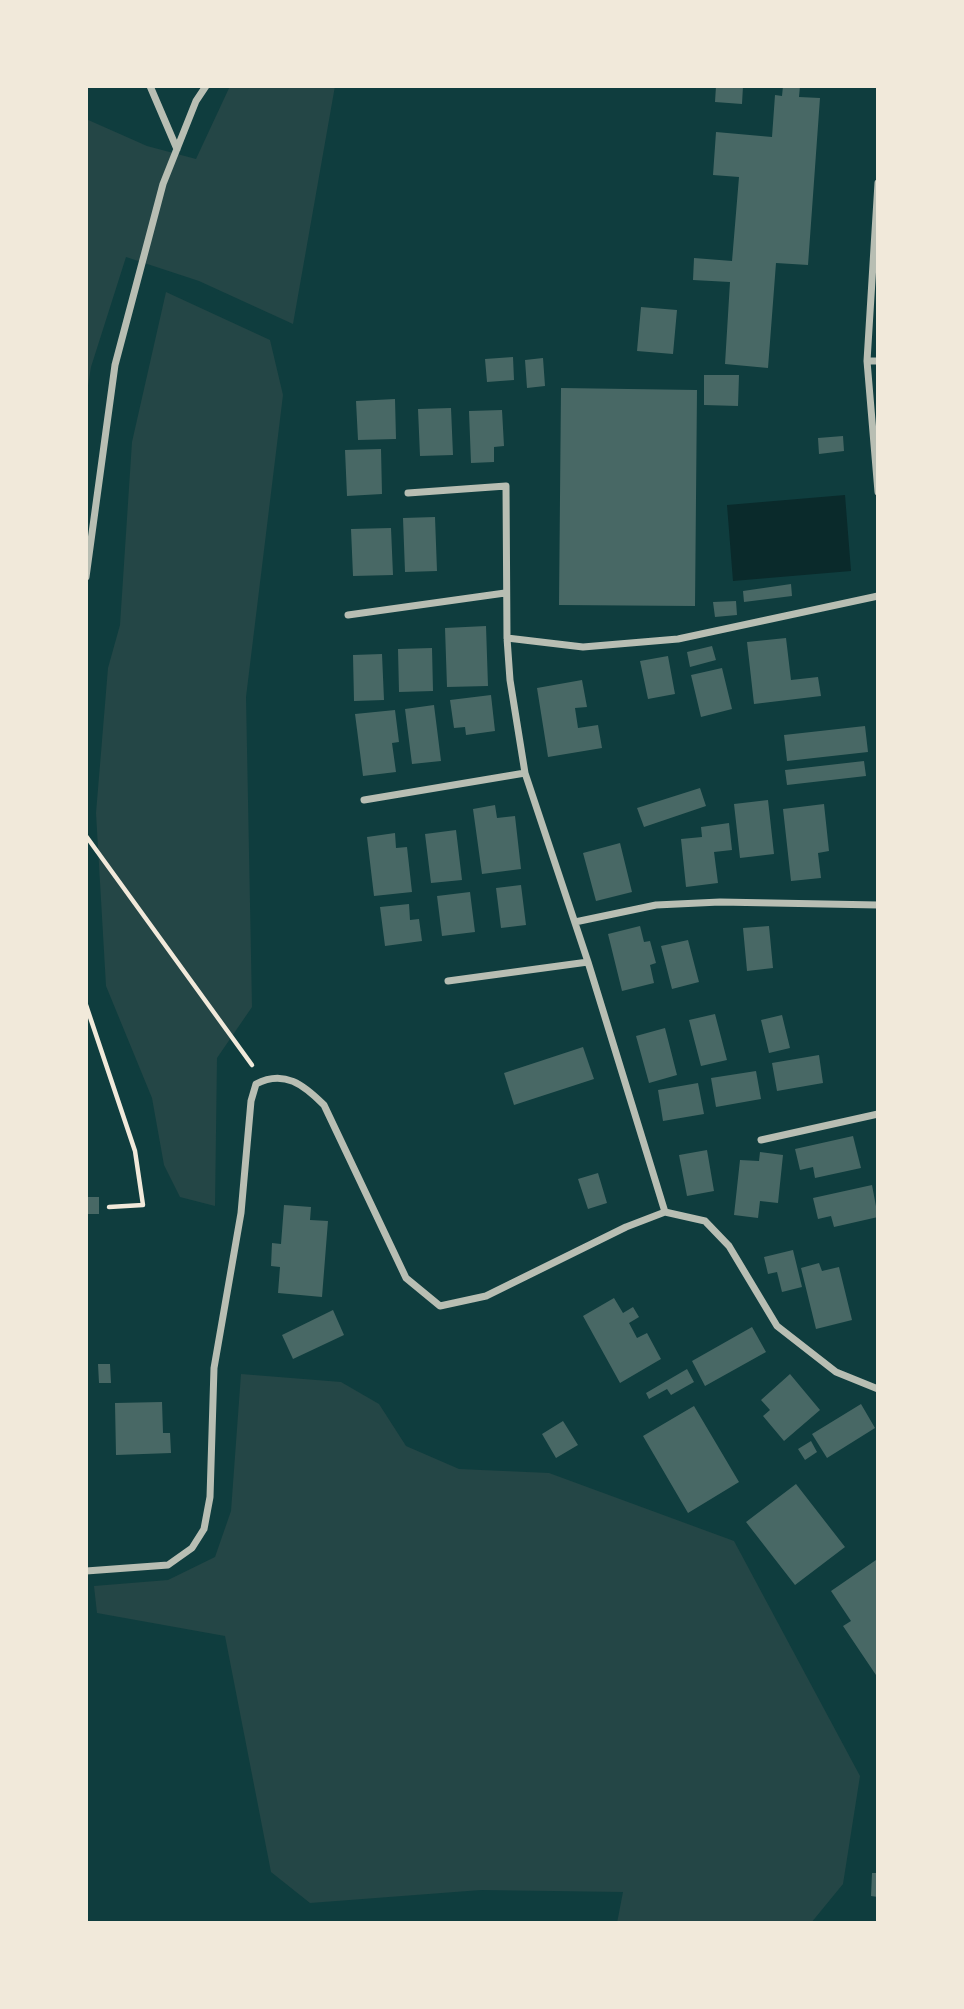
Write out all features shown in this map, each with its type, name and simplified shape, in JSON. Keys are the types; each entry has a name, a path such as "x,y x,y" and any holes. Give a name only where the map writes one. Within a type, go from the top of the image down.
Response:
{"street":[{"path":"150,86 177,149"},
{"path":"86,577 115,365 163,184 196,101 206,86"},
{"path":"878,183 867,361 878,492"},
{"path":"867,361 878,361"},
{"path":"408,493 506,486 507,638 510,680 525,772 588,962 665,1212"},
{"path":"348,615 505,593"},
{"path":"507,638 583,647 678,639 878,596"},
{"path":"364,800 525,772"},
{"path":"575,922 669,905 720,902 878,905"},
{"path":"448,981 588,962"},
{"path":"86,1571 168,1565 192,1548 204,1529 210,1497 214,1368 241,1213 251,1101 256,1084 263,1080 283,1077 293,1081 304,1086 324,1105 406,1278 440,1306 486,1296 626,1227 665,1212 705,1221 729,1246 777,1326 836,1372 878,1389"},
{"path":"761,1140 878,1114"}],"path":[{"path":"86,836 263,1080"},
{"path":"86,1005 135,1151 143,1205 109,1207"}],"shaded area":[{"path":"230,86 335,86 293,324 199,281 126,257 91,367 86,398 86,119 147,146 196,159"},
{"path":"166,292 270,340 283,395 246,697 252,1007 217,1058 215,1206 180,1197 164,1165 152,1098 106,986 96,813 108,668 120,625 132,442"},
{"path":"845,495 851,571 733,581 727,505"},
{"path":"241,1374 341,1382 379,1404 406,1446 459,1469 549,1473 734,1541 860,1776 843,1884 811,1923 617,1923 623,1892 481,1890 310,1903 271,1872 225,1636 97,1613 94,1586 168,1580 215,1557 231,1511"}],"building":[{"path":"716,86 743,86 742,104 715,102"},
{"path":"783,86 800,86 799,97 820,98 808,265 776,263 768,368 725,364 730,282 693,280 694,258 732,261 739,177 713,175 716,132 772,137 775,95 782,96"},
{"path":"641,307 677,310 673,354 637,351"},
{"path":"513,357 514,380 487,382 485,359"},
{"path":"543,358 545,386 527,388 525,360"},
{"path":"704,375 739,375 738,406 704,405"},
{"path":"561,388 697,390 695,606 559,605"},
{"path":"395,399 396,439 358,440 356,401"},
{"path":"451,408 453,455 420,456 418,409"},
{"path":"502,410 504,446 494,447 494,462 471,463 469,411"},
{"path":"843,436 844,451 819,454 818,438"},
{"path":"381,449 382,494 347,496 345,450"},
{"path":"435,517 437,571 405,572 403,518"},
{"path":"391,528 393,575 353,576 351,529"},
{"path":"791,584 792,596 744,602 743,591"},
{"path":"736,601 737,615 715,617 713,602"},
{"path":"486,626 488,686 447,687 445,628"},
{"path":"786,638 791,680 818,677 821,696 754,704 747,642"},
{"path":"712,646 716,660 690,667 687,652"},
{"path":"432,648 433,691 399,692 398,649"},
{"path":"382,654 384,700 354,701 353,655"},
{"path":"668,656 675,694 648,699 640,661"},
{"path":"722,668 732,709 701,717 691,675"},
{"path":"582,680 587,707 575,708 578,728 598,725 602,748 548,757 537,688"},
{"path":"491,695 495,731 466,735 465,727 454,728 450,700"},
{"path":"434,705 441,761 412,764 405,709"},
{"path":"395,710 399,742 392,743 396,772 363,776 355,714"},
{"path":"865,726 868,752 787,761 784,735"},
{"path":"864,761 866,776 787,785 785,770"},
{"path":"700,788 706,806 644,827 637,808"},
{"path":"768,800 774,854 740,858 734,804"},
{"path":"824,804 829,851 818,853 821,878 791,881 783,809"},
{"path":"495,805 497,818 515,816 521,869 482,874 473,809"},
{"path":"729,823 732,850 714,852 718,883 686,887 681,839 702,837 701,827"},
{"path":"456,830 462,880 431,883 425,834"},
{"path":"395,833 396,848 407,847 412,892 374,896 367,837"},
{"path":"620,843 632,892 596,901 583,853"},
{"path":"521,885 526,925 501,928 496,888"},
{"path":"470,892 475,932 442,936 437,896"},
{"path":"409,904 410,920 419,919 422,941 385,946 380,907"},
{"path":"640,926 644,942 650,941 656,963 650,965 654,983 622,991 608,934"},
{"path":"769,926 773,968 747,971 743,928"},
{"path":"688,940 699,982 672,989 661,946"},
{"path":"715,1014 727,1060 701,1066 689,1020"},
{"path":"782,1015 790,1048 769,1053 761,1020"},
{"path":"665,1028 677,1075 649,1083 636,1036"},
{"path":"583,1047 594,1079 514,1105 504,1073"},
{"path":"819,1055 823,1083 777,1091 772,1063"},
{"path":"756,1071 761,1099 716,1107 711,1078"},
{"path":"698,1083 704,1114 663,1121 658,1090"},
{"path":"853,1136 861,1168 815,1178 813,1167 800,1170 795,1149"},
{"path":"707,1150 714,1191 687,1196 679,1155"},
{"path":"760,1152 783,1155 778,1203 760,1201 758,1218 734,1215 740,1160 759,1161"},
{"path":"598,1173 607,1203 588,1209 578,1179"},
{"path":"872,1185 878,1217 834,1227 831,1216 818,1219 813,1198"},
{"path":"86,1197 99,1197 99,1214 86,1214"},
{"path":"284,1205 311,1207 310,1220 328,1221 322,1297 278,1293 280,1267 271,1266 272,1243 281,1244"},
{"path":"793,1250 802,1287 782,1292 777,1272 768,1274 764,1257"},
{"path":"819,1263 822,1271 839,1267 852,1320 816,1329 801,1268"},
{"path":"614,1298 623,1313 633,1307 639,1317 629,1323 637,1338 647,1333 661,1359 620,1383 583,1316"},
{"path":"333,1310 344,1335 293,1359 282,1335"},
{"path":"752,1327 766,1352 705,1386 692,1361"},
{"path":"98,1364 110,1364 111,1383 99,1383"},
{"path":"687,1369 694,1382 671,1395 667,1389 649,1399 646,1393"},
{"path":"790,1374 820,1410 784,1441 763,1416 770,1410 761,1400"},
{"path":"162,1402 163,1433 170,1433 171,1453 116,1455 115,1403"},
{"path":"861,1404 875,1428 827,1458 812,1434"},
{"path":"694,1406 739,1482 688,1513 643,1436"},
{"path":"563,1421 578,1445 556,1458 542,1434"},
{"path":"811,1441 817,1452 805,1460 798,1449"},
{"path":"796,1484 845,1547 795,1585 746,1522"},
{"path":"876,1560 878,1678 843,1626 851,1621 831,1591"},
{"path":"872,1873 878,1873 878,1897 871,1896"}]}
